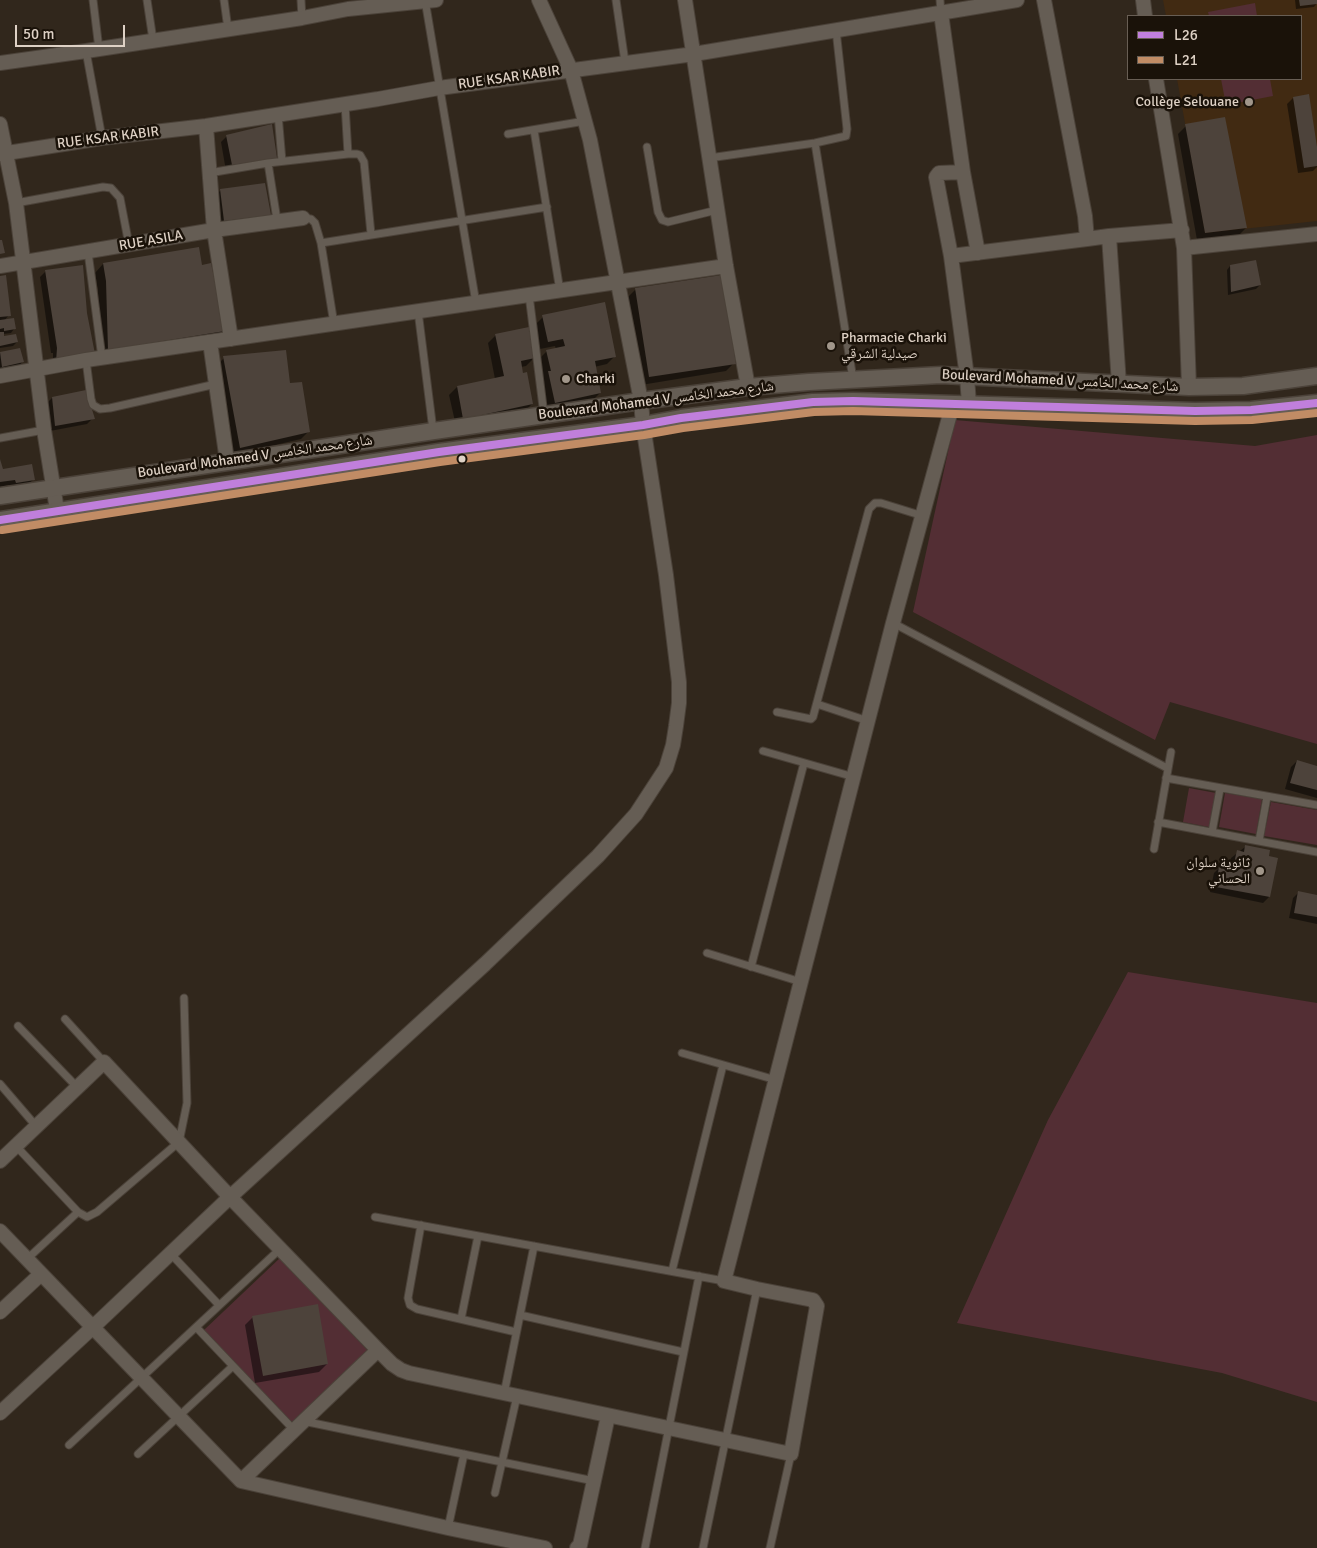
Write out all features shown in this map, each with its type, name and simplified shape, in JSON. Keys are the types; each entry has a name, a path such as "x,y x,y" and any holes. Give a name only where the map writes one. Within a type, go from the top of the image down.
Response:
{"street":[{"path":"0,1413 230,1196 485,964 598,856 636,814 666,768 676,726 679,682 666,574 641,401 590,140 571,70 539,0"},
{"path":"685,0 726,266 748,387"},
{"name":"RUE KSAR KABIR","path":"3,153 102,138 206,126 439,88 694,54 836,30 940,7 1017,0"},
{"path":"1044,0 1085,216 1087,239"},
{"path":"1143,0 1145,15"},
{"path":"0,63 302,18 347,4 429,1"},
{"path":"940,7 978,253"},
{"path":"1156,80 1184,248 1189,387"},
{"path":"0,124 3,153 16,203 44,430 58,510"},
{"path":"206,126 214,230 231,339"},
{"path":"0,1161 104,1062 378,1350 392,1364 409,1374 790,1454 817,1306 813,1300 724,1281 893,622 922,516 961,403 967,377 951,256 936,177 939,173 964,172"},
{"name":"RUE ASILA","path":"0,266 277,220 303,218"},
{"path":"951,256 1109,236 1182,230"},
{"path":"1184,248 1317,234"},
{"path":"1109,236 1119,384"},
{"path":"0,376 86,360 726,266"},
{"path":"210,342 227,461"},
{"name":"Boulevard Mohamed V شارع محمد الخامس","path":"0,496 227,461 748,387 941,375 1189,387 1243,386 1317,376"},
{"name":"Boulevard Mohamed V شارع محمد الخامس","path":"0,520 440,452 643,425 689,417 813,402 961,403 1195,411 1251,410 1317,403"},
{"path":"0,1231 241,1481 544,1548"},
{"path":"0,1312 41,1274"},
{"path":"241,1481 378,1350"},
{"path":"577,1548 580,1545 608,1416"}],"lane":[{"path":"93,0 93,50 102,138"},
{"path":"147,0 153,40"},
{"path":"224,0 228,29"},
{"path":"301,0 302,18"},
{"path":"616,0 625,62"},
{"path":"429,1 439,88 476,303"},
{"path":"710,158 815,143 846,136 848,132 836,30"},
{"path":"345,104 348,154"},
{"path":"278,114 282,162"},
{"path":"508,134 585,121"},
{"path":"534,130 560,291"},
{"path":"815,143 853,380"},
{"path":"647,147 658,212 662,220 668,222 717,210"},
{"path":"209,172 268,163 348,154 360,155 364,162 371,234"},
{"path":"268,163 277,220"},
{"path":"16,203 103,187 111,188 120,198 129,245"},
{"path":"321,243 547,207"},
{"path":"303,218 310,219 315,223 321,243 334,324"},
{"path":"88,252 102,358"},
{"path":"529,295 544,415"},
{"path":"418,312 434,431"},
{"path":"86,360 91,399 93,405 100,409 216,384"},
{"path":"0,438 44,430"},
{"path":"777,712 811,719 813,717 869,509 875,503 881,503 922,516"},
{"path":"893,622 1167,768"},
{"path":"817,704 868,721"},
{"path":"763,752 854,777"},
{"path":"1154,848 1171,752"},
{"path":"751,967 804,763"},
{"path":"1166,778 1317,806"},
{"path":"1212,832 1220,788"},
{"path":"1259,840 1267,796"},
{"path":"1158,822 1317,852"},
{"path":"708,953 801,982"},
{"path":"16,1146 78,1212 84,1216 91,1216 179,1142 186,1103 184,998"},
{"path":"64,1019 104,1062"},
{"path":"18,1026 77,1087"},
{"path":"682,1054 776,1080"},
{"path":"672,1271 723,1065"},
{"path":"0,1084 36,1126"},
{"path":"27,1259 78,1212"},
{"path":"375,1217 724,1281"},
{"path":"420,1225 408,1301 410,1305 417,1309 516,1332"},
{"path":"461,1319 478,1236"},
{"path":"495,1493 502,1462 516,1332 534,1246"},
{"path":"69,1445 280,1248"},
{"path":"170,1254 219,1305"},
{"path":"645,1548 699,1276"},
{"path":"703,1548 757,1289"},
{"path":"520,1315 683,1352"},
{"path":"196,1327 233,1366 298,1426 464,1454 594,1481"},
{"path":"138,1454 233,1366"},
{"path":"448,1528 464,1454"},
{"path":"770,1548 790,1454"}],"shaded area":[{"name":"Collège Selouane","path":"1163,0 1317,0 1317,221 1205,233 1177,80 1302,80 1302,15 1166,15"},
{"path":"1255,3 1257,15 1209,15 1208,12"},
{"path":"1221,80 1270,80 1273,96 1226,105"},
{"path":"955,420 1255,446 1317,435 1317,744 1170,702 1155,740 913,612"},
{"path":"1189,788 1216,793 1209,827 1183,822"},
{"path":"1225,793 1262,799 1256,834 1219,827"},
{"path":"1271,802 1317,810 1317,845 1264,836"},
{"path":"1128,972 1317,1003 1317,1402 1222,1373 957,1323 1048,1120"},
{"path":"281,1257 369,1352 292,1424 204,1330"}],"building":[{"path":"1299,0 1317,0 1317,4 1300,6"},
{"path":"1309,94 1317,147 1317,166 1304,168 1293,97"},
{"path":"1225,117 1247,228 1205,233 1185,124"},
{"path":"272,124 277,158 232,165 226,135"},
{"path":"265,183 271,215 224,221 220,189"},
{"path":"0,240 2,240 5,253 0,254"},
{"path":"199,247 202,265 211,263 225,331 108,350 106,281 103,263"},
{"path":"1256,260 1261,285 1231,292 1230,265"},
{"path":"83,265 87,313 95,354 56,362 57,348 45,270"},
{"path":"6,275 11,316 0,317 0,276"},
{"path":"722,275 736,364 649,377 635,288"},
{"path":"605,302 616,357 595,361 601,393 555,403 548,371 551,371 546,350 565,346 563,339 548,342 542,315"},
{"path":"14,318 16,329 4,331 4,328 0,329 0,320"},
{"path":"529,327 535,358 521,361 523,373 527,372 533,404 463,419 457,386 504,376 495,334"},
{"path":"0,332 4,332 4,336 16,334 18,342 0,346"},
{"path":"20,348 24,362 2,367 0,352"},
{"path":"286,350 290,383 302,382 310,432 240,448 223,356"},
{"path":"86,390 95,419 55,426 52,397"},
{"path":"0,459 3,469 32,464 35,480 16,483 15,480 0,482"},
{"path":"1297,760 1317,766 1317,790 1290,783"},
{"path":"1245,845 1270,850 1269,856 1278,858 1270,897 1216,887 1219,866 1233,868 1237,850 1244,852"},
{"path":"1298,891 1317,895 1317,917 1294,913"},
{"path":"318,1304 328,1364 263,1376 252,1316"}],"transit line":[{"name":"L26","path":"0,520 439,452 643,425 681,418 813,402 853,401 1195,411 1251,410 1317,403"},
{"name":"L21","path":"2,530 440,462 644,435 683,428 814,412 853,411 1195,421 1252,420 1317,413"}],"place":[{"name":"Collège Selouane","path":"1249,102"},
{"name":"Pharmacie Charki صيدلية الشرقي","path":"831,346"},
{"name":"Charki","path":"566,379"},
{"name":"ثانوية سلوان الحساني","path":"1260,871"}]}
